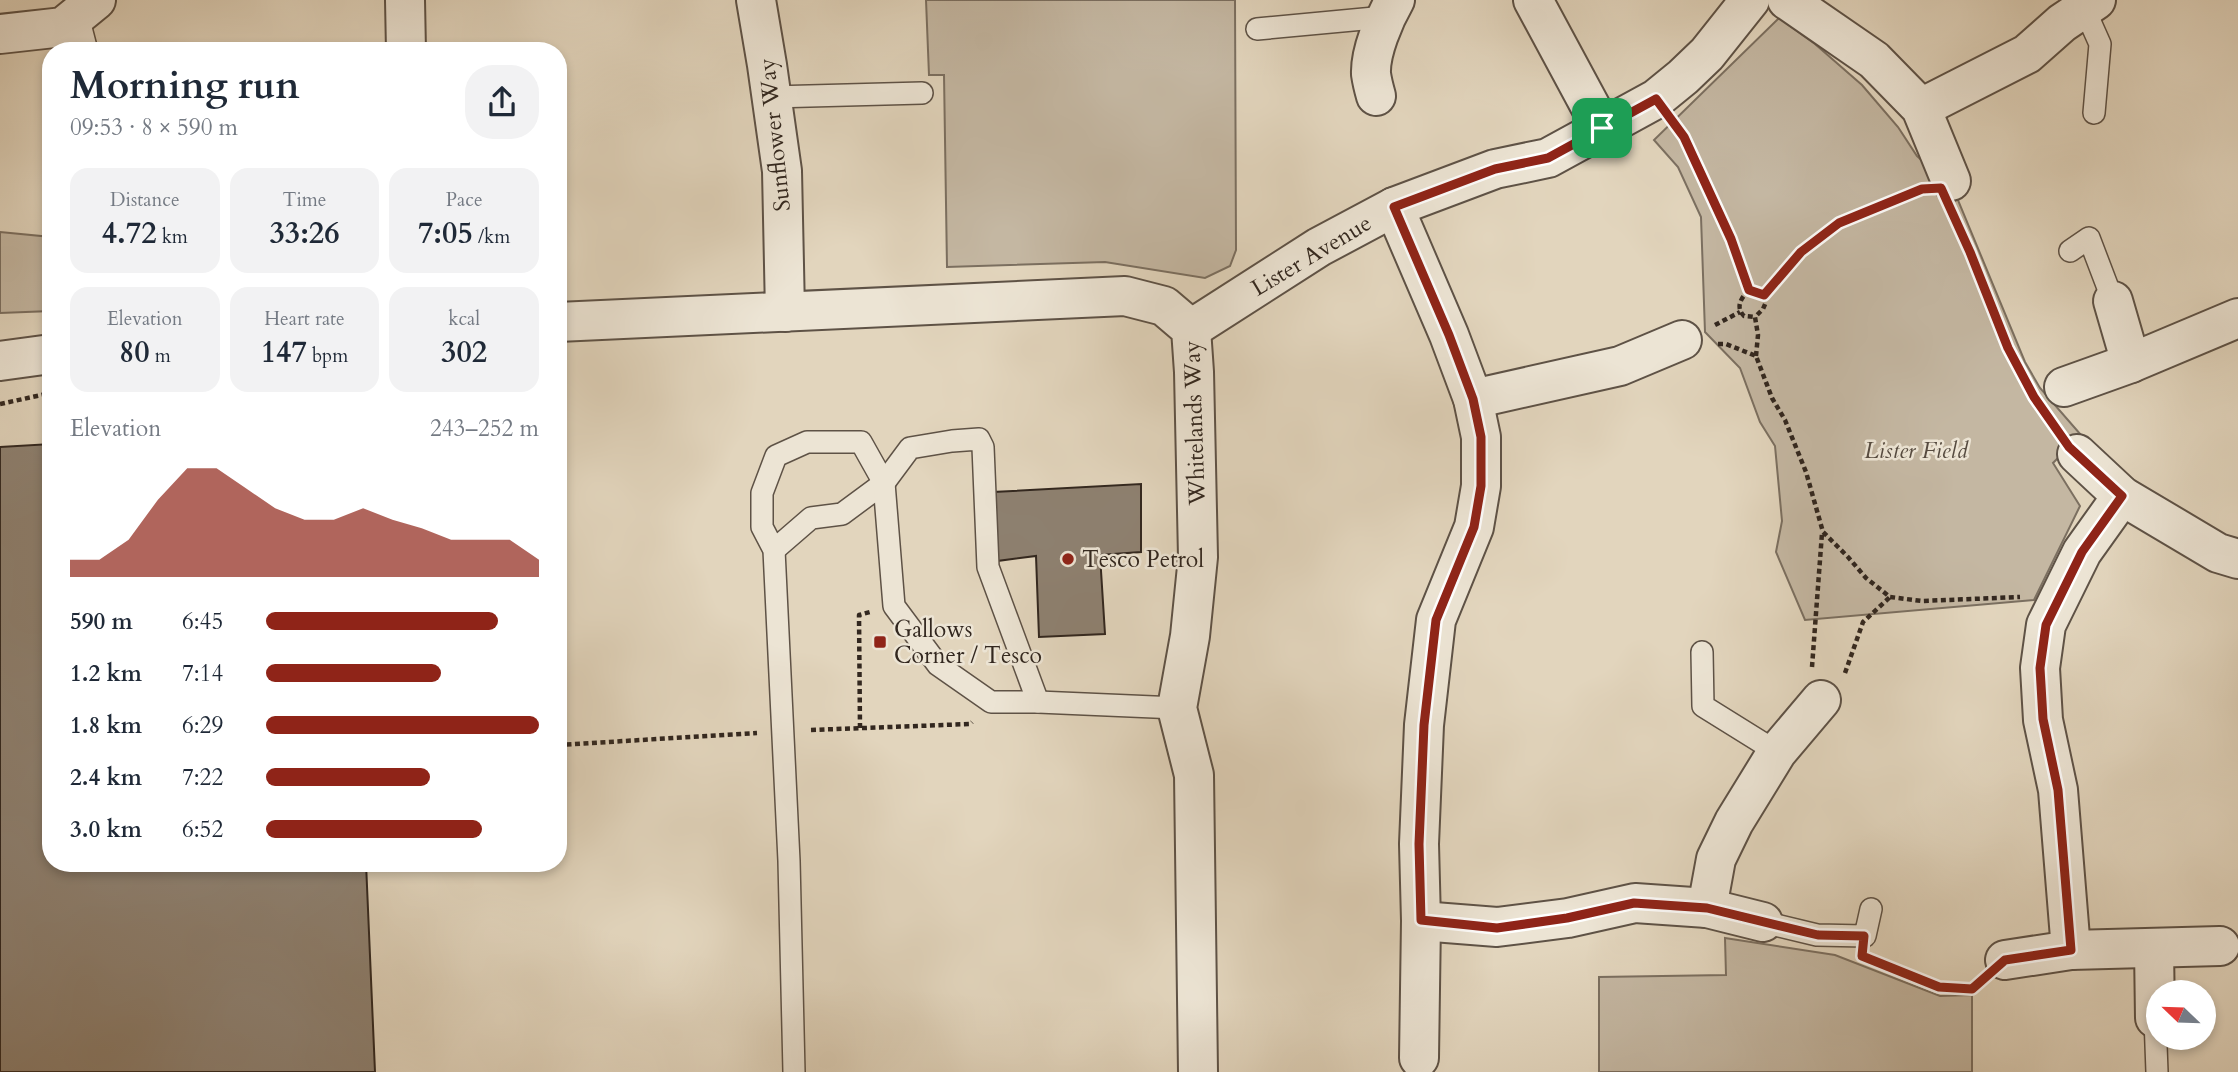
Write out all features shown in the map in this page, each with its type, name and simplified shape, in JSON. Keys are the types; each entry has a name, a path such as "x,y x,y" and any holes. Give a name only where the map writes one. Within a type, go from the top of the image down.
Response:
{"street":[{"path":"405,0 406,42"},
{"name":"Sunflower Way","path":"756,0 782,171 785,312"},
{"path":"1533,0 1602,128"},
{"name":"Lister Avenue","path":"1191,329 1319,247 1394,207 1495,169 1548,158 1656,99 1707,54 1750,0"},
{"path":"1787,0 1874,60 1921,108 1946,184"},
{"path":"1921,108 2027,54 2090,3"},
{"path":"1376,96 1371,73 1374,53 1390,9"},
{"path":"0,34 87,22"},
{"path":"1394,207 1449,335 1473,399 1481,437 1481,486 1474,527 1436,620 1424,725 1419,844 1419,1065"},
{"name":"Whitelands Way","path":"567,322 1125,296 1164,306 1191,329 1199,557 1190,636 1177,708 1194,775 1198,1072"},
{"path":"2113,301 2131,363"},
{"path":"2049,392 2131,363 2238,318"},
{"path":"1473,399 1620,366 1682,340"},
{"path":"0,361 42,355"},
{"path":"2077,454 2122,496 2218,552 2238,559"},
{"path":"2071,950 2058,790 2043,719 2040,668 2046,625 2082,552 2122,496"},
{"path":"1707,908 1716,859 1734,822 1777,752 1821,701"},
{"path":"1421,920 1497,928 1567,918 1634,903 1707,908 1763,922"},
{"path":"2005,960 2071,950 2220,946"},
{"path":"2154,948 2154,980"}],"lane":[{"path":"2090,3 2101,44 2094,113"},
{"path":"1257,29 1390,9"},
{"path":"772,97 922,93"},
{"path":"2070,251 2089,238 2113,301"},
{"path":"774,550 811,518 842,514 884,483 910,448 964,440 981,441 988,567 1038,702"},
{"path":"794,1072 789,861 774,550 762,527 762,493 776,456 807,442 860,442 884,483 894,606 938,665 991,702 1177,708"},
{"path":"1702,652 1703,706 1777,752"},
{"path":"1763,922 1818,935 1864,936 1871,909"},
{"path":"2156,1050 2157,1072"}],"path":[{"path":"1656,99 1684,137 1731,239 1749,290"},
{"path":"1764,295 1801,252 1839,223 1922,189 1946,184 2008,348 2049,392"},
{"path":"1749,290 1764,295"},
{"path":"1749,290 1742,297 1740,312 1744,316 1755,317"},
{"path":"1764,295 1766,302 1755,317 1758,335 1756,356 1806,471 1823,532 1811,663 1821,701 1838,694 1863,622 1890,597"},
{"path":"1682,340 1727,344 1756,356"},
{"path":"0,404 42,395"},
{"path":"1823,532 1866,578 1890,597 1922,601 2012,596 2056,605"},
{"path":"860,728 859,615 894,606"},
{"path":"1864,936 1862,956 1939,987 1972,989 2005,960"}],"green space":[{"path":"926,0 1235,0 1236,250 1230,266 1205,278 1105,262 947,267 944,75 929,75"},
{"name":"Lister Field","path":"1779,18 1815,44 1862,85 1898,127 1917,156 1953,188 2025,362 2040,388 2081,435 2053,463 2080,506 2034,600 1805,620 1776,552 1782,521 1775,446 1760,422 1740,368 1705,332 1701,217 1678,167 1654,140"},
{"path":"0,232 42,236 42,311 0,313"},
{"path":"1725,938 1835,955 1940,996 1972,995 1972,1072 1599,1072 1599,977 1726,975"}],"building":[{"path":"42,445 42,872 366,872 375,1072 0,1072 0,447"},
{"name":"Tesco Petrol","path":"1141,484 1141,552 1100,555 1105,634 1039,637 1036,556 997,561 993,492"}],"place":[{"name":"Tesco Petrol","path":"1068,559"},
{"name":"Gallows Corner / Tesco","path":"880,642"}],"route":[{"path":"1656,99 1684,137 1731,239 1749,290 1764,295 1801,252 1839,223 1922,189 1941,188 2008,348 2034,397 2069,447 2122,496 2082,552 2046,625 2040,668 2043,719 2058,790 2071,950 2005,960 1972,989 1939,987 1862,956 1864,936 1818,935 1707,908 1634,903 1567,918 1497,928 1421,920 1419,844 1424,725 1436,620 1474,527 1481,486 1481,437 1473,399 1449,335 1394,207 1495,169 1548,158 1602,128 1656,99"}]}
